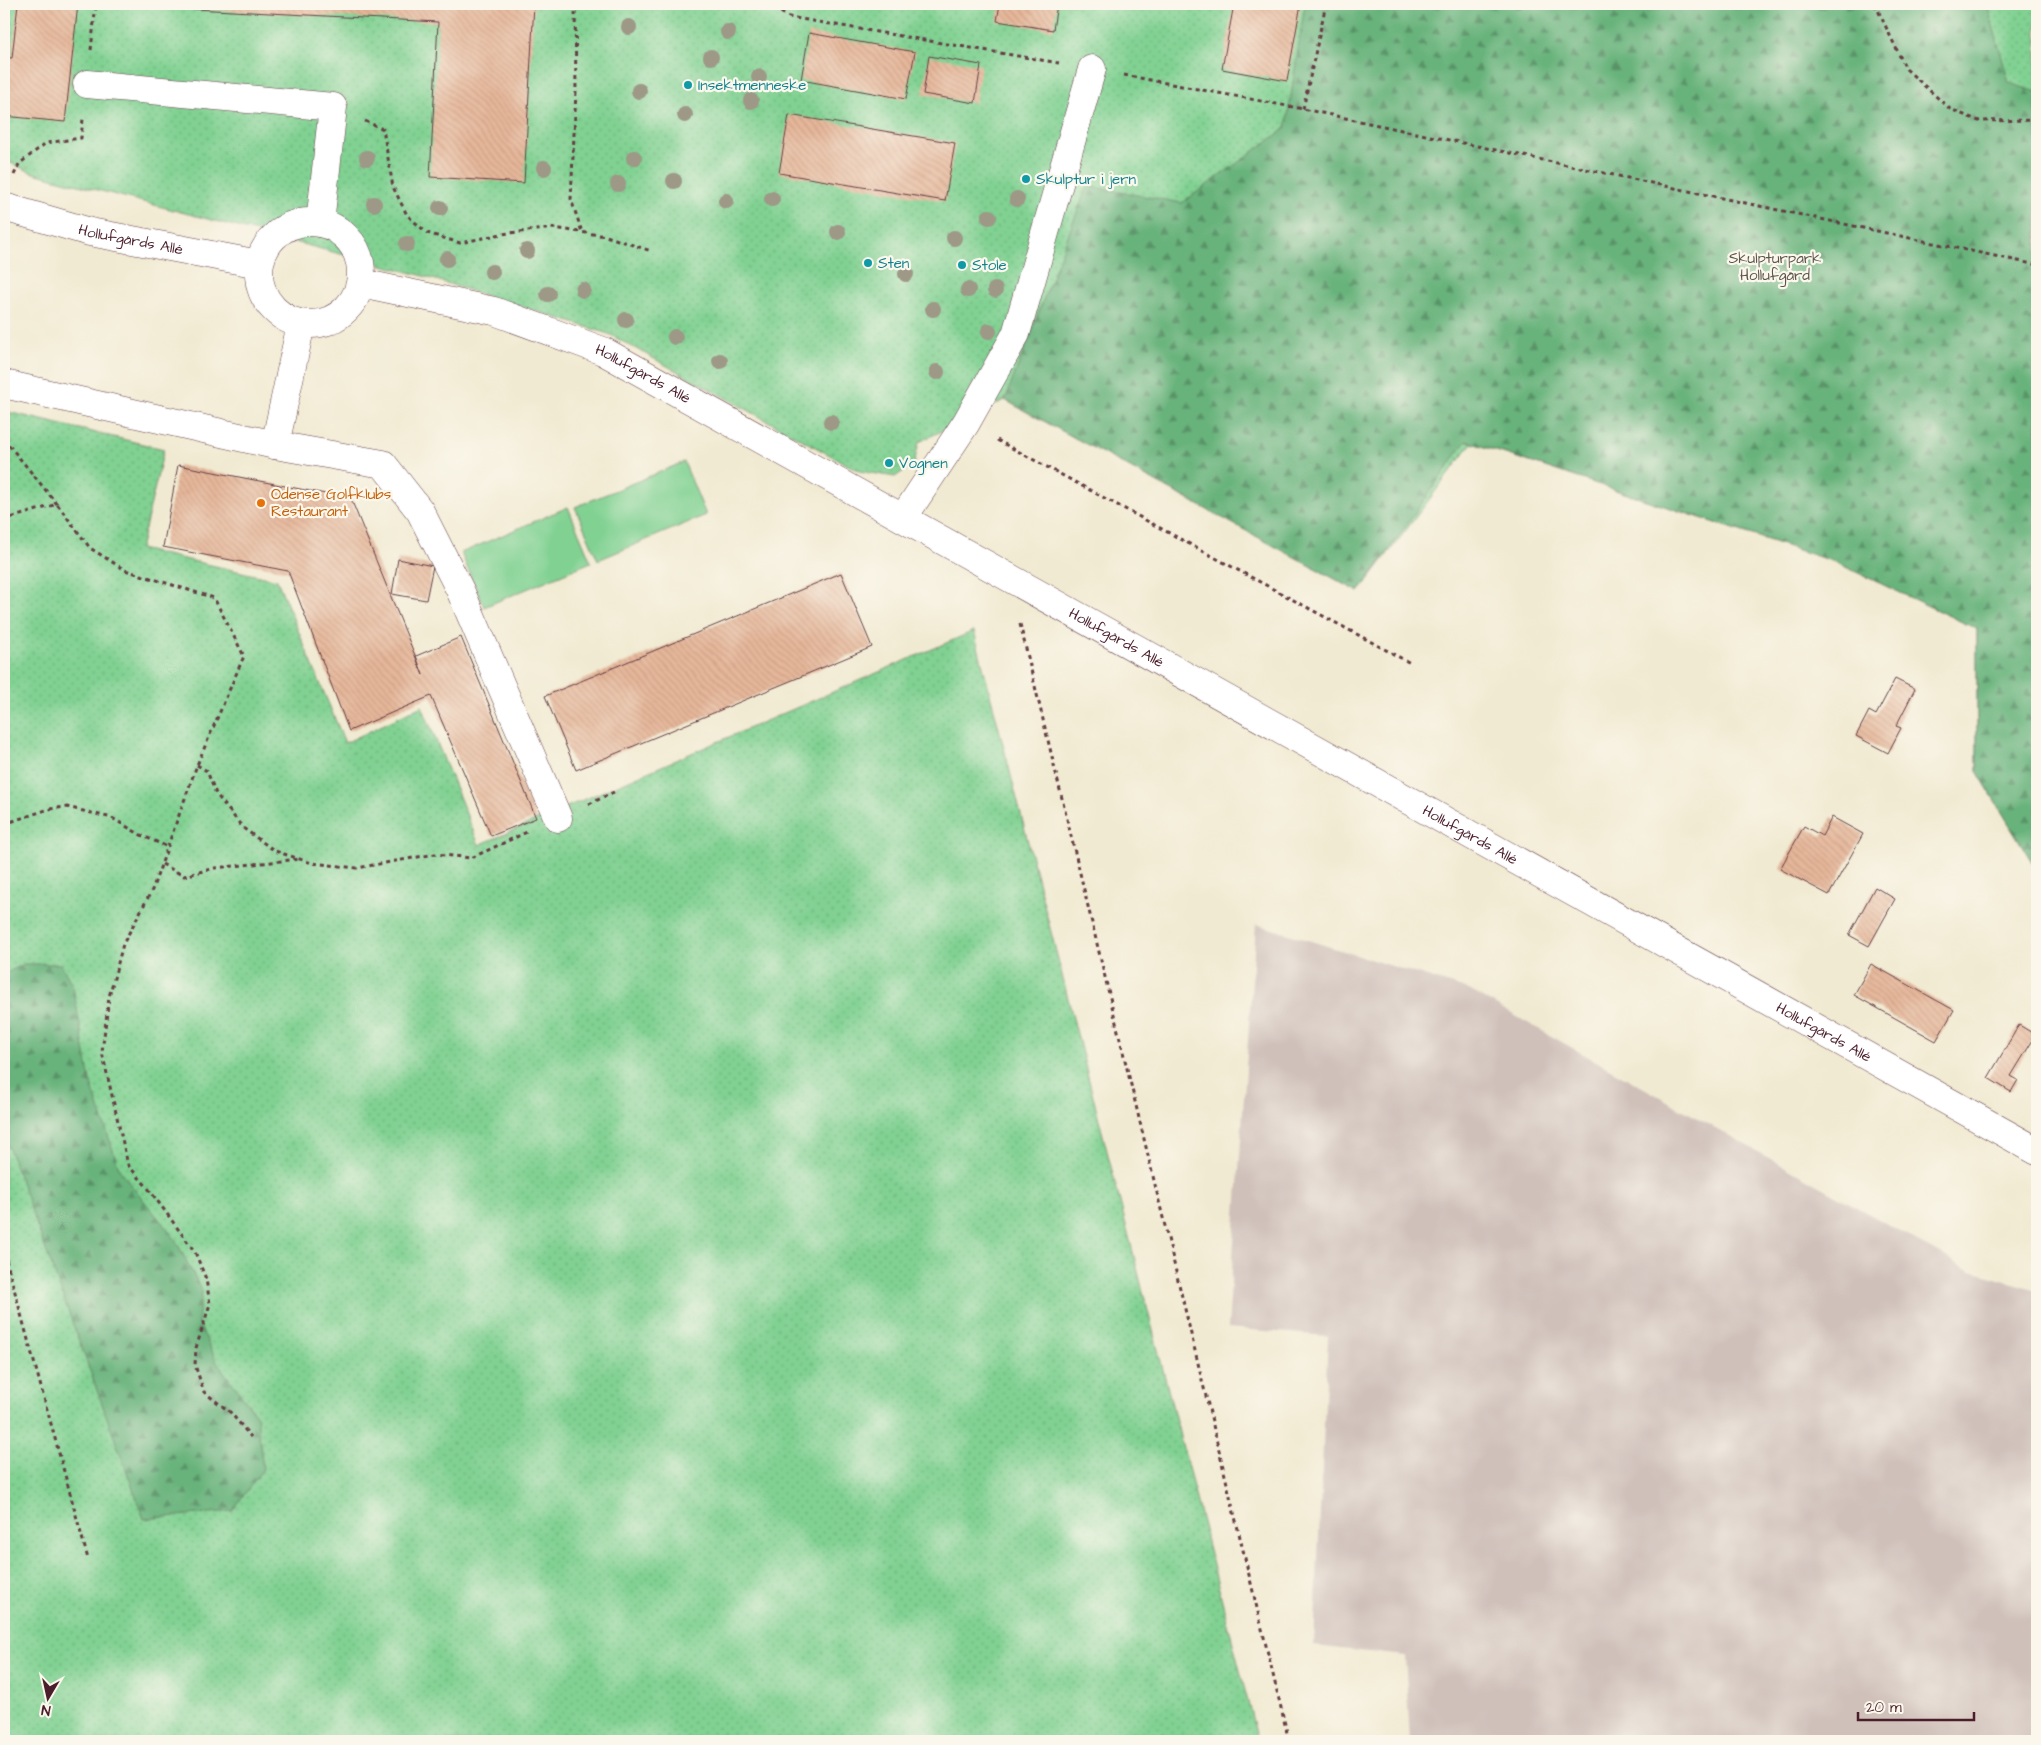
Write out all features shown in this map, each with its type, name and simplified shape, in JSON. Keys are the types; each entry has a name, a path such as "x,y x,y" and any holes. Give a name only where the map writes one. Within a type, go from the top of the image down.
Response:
{"street":[{"path":"903,518 966,423 1016,334 1092,69"},
{"path":"87,84 333,107 320,223"},
{"name":"Hollufgårds Allé","path":"4,207 90,232 260,264"},
{"path":"304,222 320,223 339,230 353,244 361,263 362,283 354,302 340,316 322,324 301,324 286,319 273,309 264,296 259,281 260,264 265,249 275,236 288,227 304,222"},
{"name":"Hollufgårds Allé","path":"362,283 494,311 603,351 1009,578 1306,741 1430,814 2037,1151"},
{"path":"275,445 301,324"},
{"path":"4,384 275,445 383,464 420,511 460,590 558,818"}],"path":[{"path":"87,84 96,4"},
{"path":"575,4 576,91 570,199 582,232"},
{"path":"767,4 790,17 1092,69 1302,109 2037,265"},
{"path":"1302,109 1326,4"},
{"path":"1875,4 1906,69 1950,109 1979,121 2037,120"},
{"path":"333,107 383,129 393,187 407,215 427,233 460,243 501,234 554,228 606,236 651,251"},
{"path":"11,180 19,164 46,143 81,138"},
{"path":"966,423 1412,664"},
{"path":"4,439 90,548 125,570 214,598 244,656 197,765 152,890 123,944 108,997 102,1052 128,1165 148,1188 195,1252 206,1279 210,1304 196,1348 195,1365 204,1392 230,1412 251,1437"},
{"path":"4,520 56,504"},
{"path":"1009,578 1289,1741"},
{"path":"197,765 207,771 216,794 242,828 275,851 312,863 357,868 435,854 471,858 614,792"},
{"path":"4,824 49,809 67,807 112,818 168,848"},
{"path":"162,864 184,876 215,868 301,859"},
{"path":"4,1252 88,1559"}],"shaded area":[{"path":"1256,924 1469,990 1971,1271 2037,1290 2037,1741 1410,1741 1405,1656 1314,1646 1328,1336 1228,1328"}],"green space":[{"name":"Skulpturpark Hollufgård","path":"4,4 2037,4 2037,870 1977,771 1977,629 1835,562 1472,443 1359,592 1005,400 919,442 914,464 895,477 859,471 609,334 420,275 33,173 4,160"},
{"path":"1305,4 1987,4 2009,83 2037,92 2037,870 1977,771 1977,629 1835,562 1466,441 1359,592 1005,400 1087,186 1182,203 1286,128"},
{"path":"4,411 164,449 140,549 277,580 345,743 422,706 479,845 974,631 1258,1741 4,1741"},
{"path":"684,462 706,515 598,560 575,507"},
{"path":"568,507 591,562 484,607 461,553"},
{"path":"24,964 61,964 73,987 90,1081 120,1171 175,1239 202,1291 198,1322 218,1364 257,1416 263,1469 232,1511 144,1519 4,1135 4,974"}],"building":[{"path":"18,4 78,4 65,122 4,116 4,57 12,58"},
{"path":"157,4 534,4 524,183 430,177 438,22 157,7"},
{"path":"1000,4 1057,4 1053,30 997,21"},
{"path":"1234,4 1301,4 1287,81 1222,69"},
{"path":"809,33 915,52 906,99 801,80"},
{"path":"929,56 981,65 975,103 923,94"},
{"path":"789,115 955,143 945,201 779,173"},
{"path":"178,465 351,499 423,675 416,656 461,637 536,818 491,836 431,696 349,731 288,571 163,547"},
{"path":"398,559 433,566 426,600 392,594"},
{"path":"841,573 872,647 576,770 545,696"},
{"path":"1895,679 1915,689 1896,726 1901,728 1888,753 1856,736 1869,711 1876,715"},
{"path":"1832,817 1863,834 1829,895 1780,869 1804,826 1822,836"},
{"path":"1875,887 1895,899 1869,946 1849,935"},
{"path":"1871,964 1954,1010 1936,1041 1854,995"},
{"path":"2019,1025 2036,1035 2011,1076 2018,1080 2011,1092 1988,1078"}],"place":[{"name":"Insektmenneske","path":"688,85"},
{"name":"Skulptur i jern","path":"1026,179"},
{"name":"Sten","path":"868,263"},
{"name":"Stole","path":"962,265"},
{"name":"Vognen","path":"889,463"},
{"name":"Odense Golfklubs Restaurant","path":"261,503"}]}
